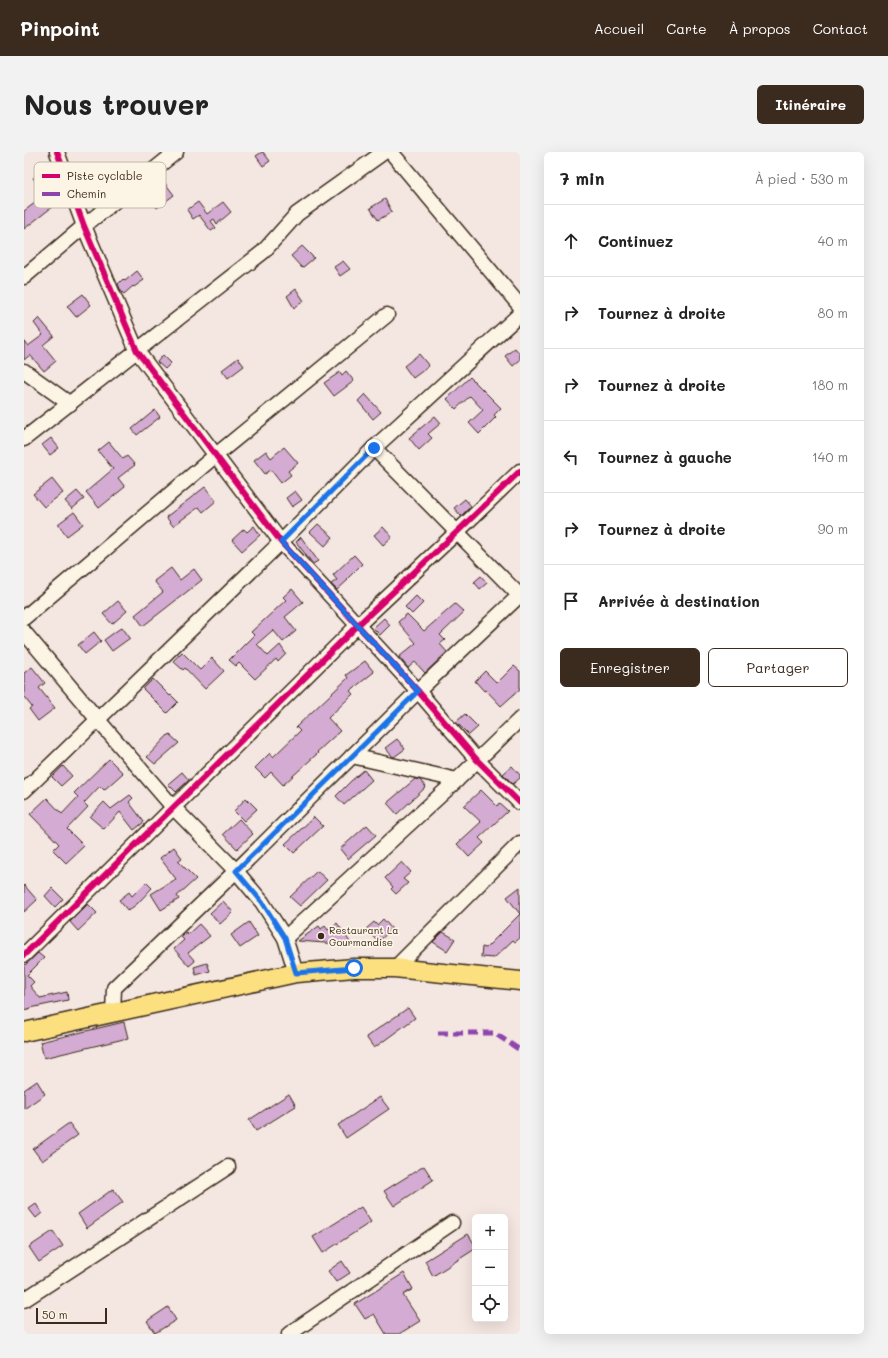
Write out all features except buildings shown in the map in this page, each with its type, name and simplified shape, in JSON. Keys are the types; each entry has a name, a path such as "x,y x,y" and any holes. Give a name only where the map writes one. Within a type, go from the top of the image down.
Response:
{"main road":[{"path":"25,1030 113,1013 296,973 354,968 395,968 520,981"}],"street":[{"path":"57,152 61,162"},
{"path":"164,162 176,152"},
{"path":"24,439 263,252 297,214 384,152"},
{"path":"391,152 520,306"},
{"path":"77,208 137,351 281,542 418,691 477,760 520,803"},
{"path":"24,277 106,208"},
{"path":"24,791 281,542 374,448 520,314"},
{"path":"24,618 216,455 387,315"},
{"path":"24,371 70,404"},
{"path":"113,1013 114,988 236,871 418,691 520,595 374,448"},
{"path":"24,955 358,625 457,532 520,470"},
{"path":"24,632 173,807 236,871 262,902 285,938 296,973"},
{"path":"285,938 457,780 520,719"},
{"path":"352,756 457,780"},
{"path":"395,968 520,843"},
{"path":"24,1300 228,1167"},
{"path":"289,1334 452,1223"}],"marked path":[{"path":"438,1033 494,1033 520,1050"}],"cycle path":[{"path":"57,152 61,162"},
{"path":"77,208 137,351 281,542 418,691 477,760 520,803"},
{"path":"24,955 358,625 520,471"}],"place":[{"name":"Restaurant La Gourmandise","path":"321,936"}],"route":[{"path":"354,968 296,973 285,938 262,902 236,871 418,691 281,542 374,448"}]}
